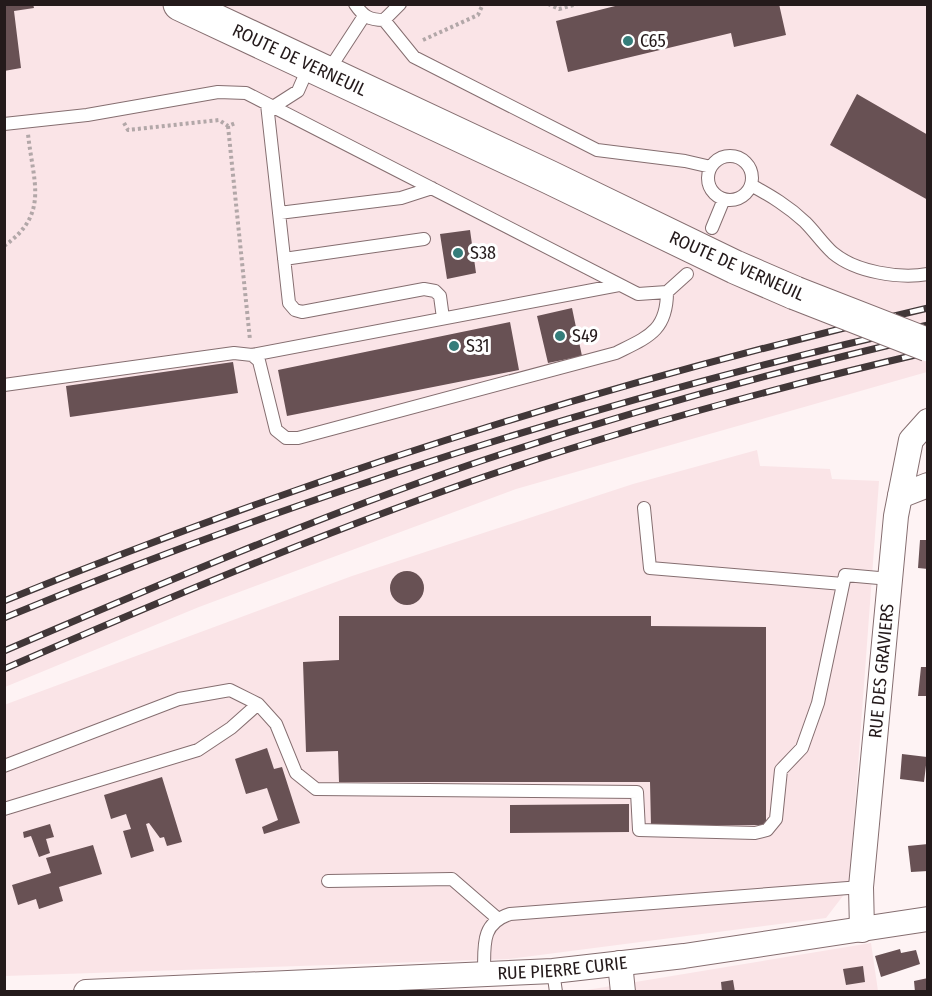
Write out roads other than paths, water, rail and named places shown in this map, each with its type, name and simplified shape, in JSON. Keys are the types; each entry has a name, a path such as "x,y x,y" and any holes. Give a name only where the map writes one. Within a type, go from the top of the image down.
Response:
{"main road":[{"name":"ROUTE DE VERNEUIL","path":"180,4 322,64"},
{"name":"ROUTE DE VERNEUIL","path":"218,4 322,64 735,267 927,345"}],"street":[{"name":"RUE DES GRAVIERS","path":"862,930 861,887 900,495 911,440 927,421"},
{"path":"900,495 927,485"},
{"name":"RUE PIERRE CURIE","path":"86,992 319,987 484,976 554,981 620,963 927,919"},
{"path":"620,963 623,992"}],"lane":[{"path":"355,4 364,16 384,20 414,57 597,150 711,167"},
{"path":"384,20 400,4"},
{"path":"270,105 298,91 364,16"},
{"path":"4,124 115,110 218,92 246,93 638,294 667,292 687,274"},
{"path":"270,105 289,303 295,310 302,312 424,289 435,291 440,296 443,318"},
{"path":"728,156 742,160 751,171 751,185 737,199 724,199 710,186 711,167 715,162 728,156"},
{"path":"751,185 781,201 834,254 856,266 889,273 927,274"},
{"path":"279,213 401,198 432,188"},
{"path":"712,228 724,199"},
{"path":"284,259 424,239"},
{"path":"4,386 234,354 252,354 619,285"},
{"path":"252,354 259,362 276,430 286,438 298,438 616,353 644,339 661,324 667,313 667,292"},
{"path":"644,508 650,567 843,584"},
{"path":"4,766 179,699 230,690 258,704 276,724 296,773 316,789 637,792 639,830 755,833 767,830 776,819 781,771 802,748 818,703 845,575 890,579"},
{"path":"4,809 198,750 231,728 258,704"},
{"path":"328,881 452,879 497,918"},
{"path":"484,976 486,932 497,918 510,914 861,887"}],"railway":[{"path":"4,601 230,514 345,473 460,436 692,367 928,308"},
{"path":"4,618 230,530 460,452 693,384 928,325"},
{"path":"4,651 293,530 469,465 583,428 697,395 928,336"},
{"path":"4,669 235,571 469,482 697,411 928,352"}],"place":[{"name":"C65","path":"628,41"},
{"name":"S38","path":"458,253"},
{"name":"S49","path":"560,336"},
{"name":"S31","path":"454,346"}]}
